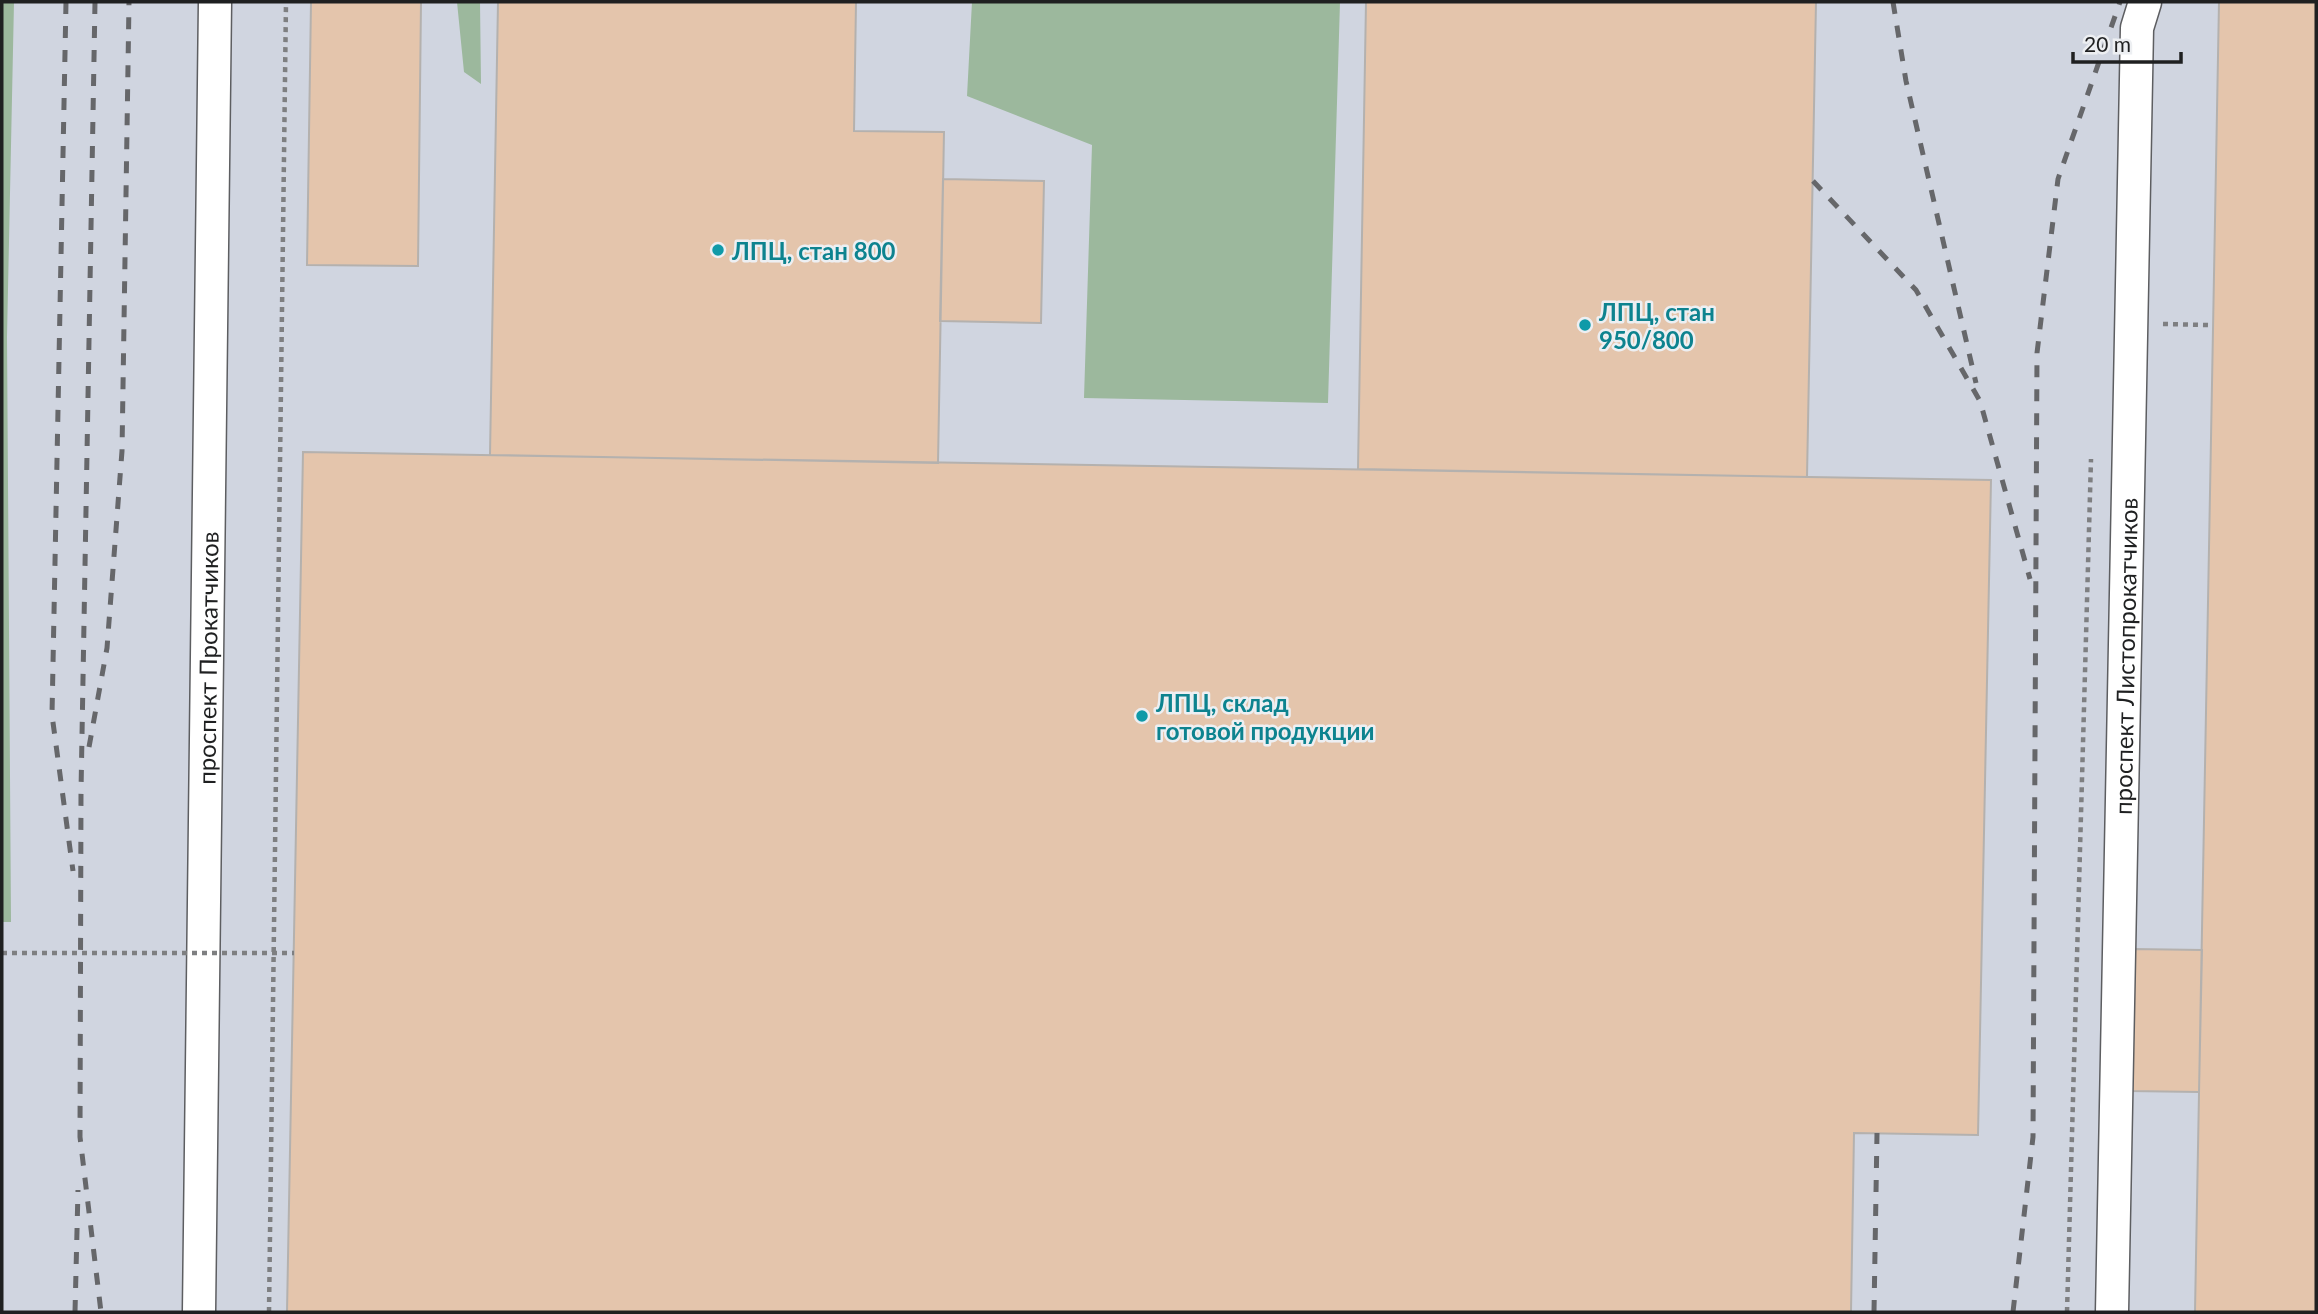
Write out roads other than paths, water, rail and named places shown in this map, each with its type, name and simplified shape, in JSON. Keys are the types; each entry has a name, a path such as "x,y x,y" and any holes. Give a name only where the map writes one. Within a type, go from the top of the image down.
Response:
{"street":[{"name":"проспект Прокатчиков","path":"198,1312 215,2"},
{"name":"проспект Листопрокатчиков","path":"2112,1312 2137,28 2145,2"}],"railway":[{"path":"66,2 52,715 73,871"},
{"path":"95,2 81,792 80,1137 101,1312"},
{"path":"89,747 107,648 122,451 129,2"},
{"path":"1893,2 1906,81 1976,383"},
{"path":"2013,1312 2033,1137 2037,353 2058,179 2120,2"},
{"path":"1813,181 1916,290 1980,401 2030,579"},
{"path":"1874,1312 1877,1133"},
{"path":"75,1312 78,1190"}],"place":[{"name":"ЛПЦ, стан 800","path":"718,250"},
{"name":"ЛПЦ, стан 950/800","path":"1585,325"},
{"name":"ЛПЦ, склад готовой продукции","path":"1142,716"}]}
